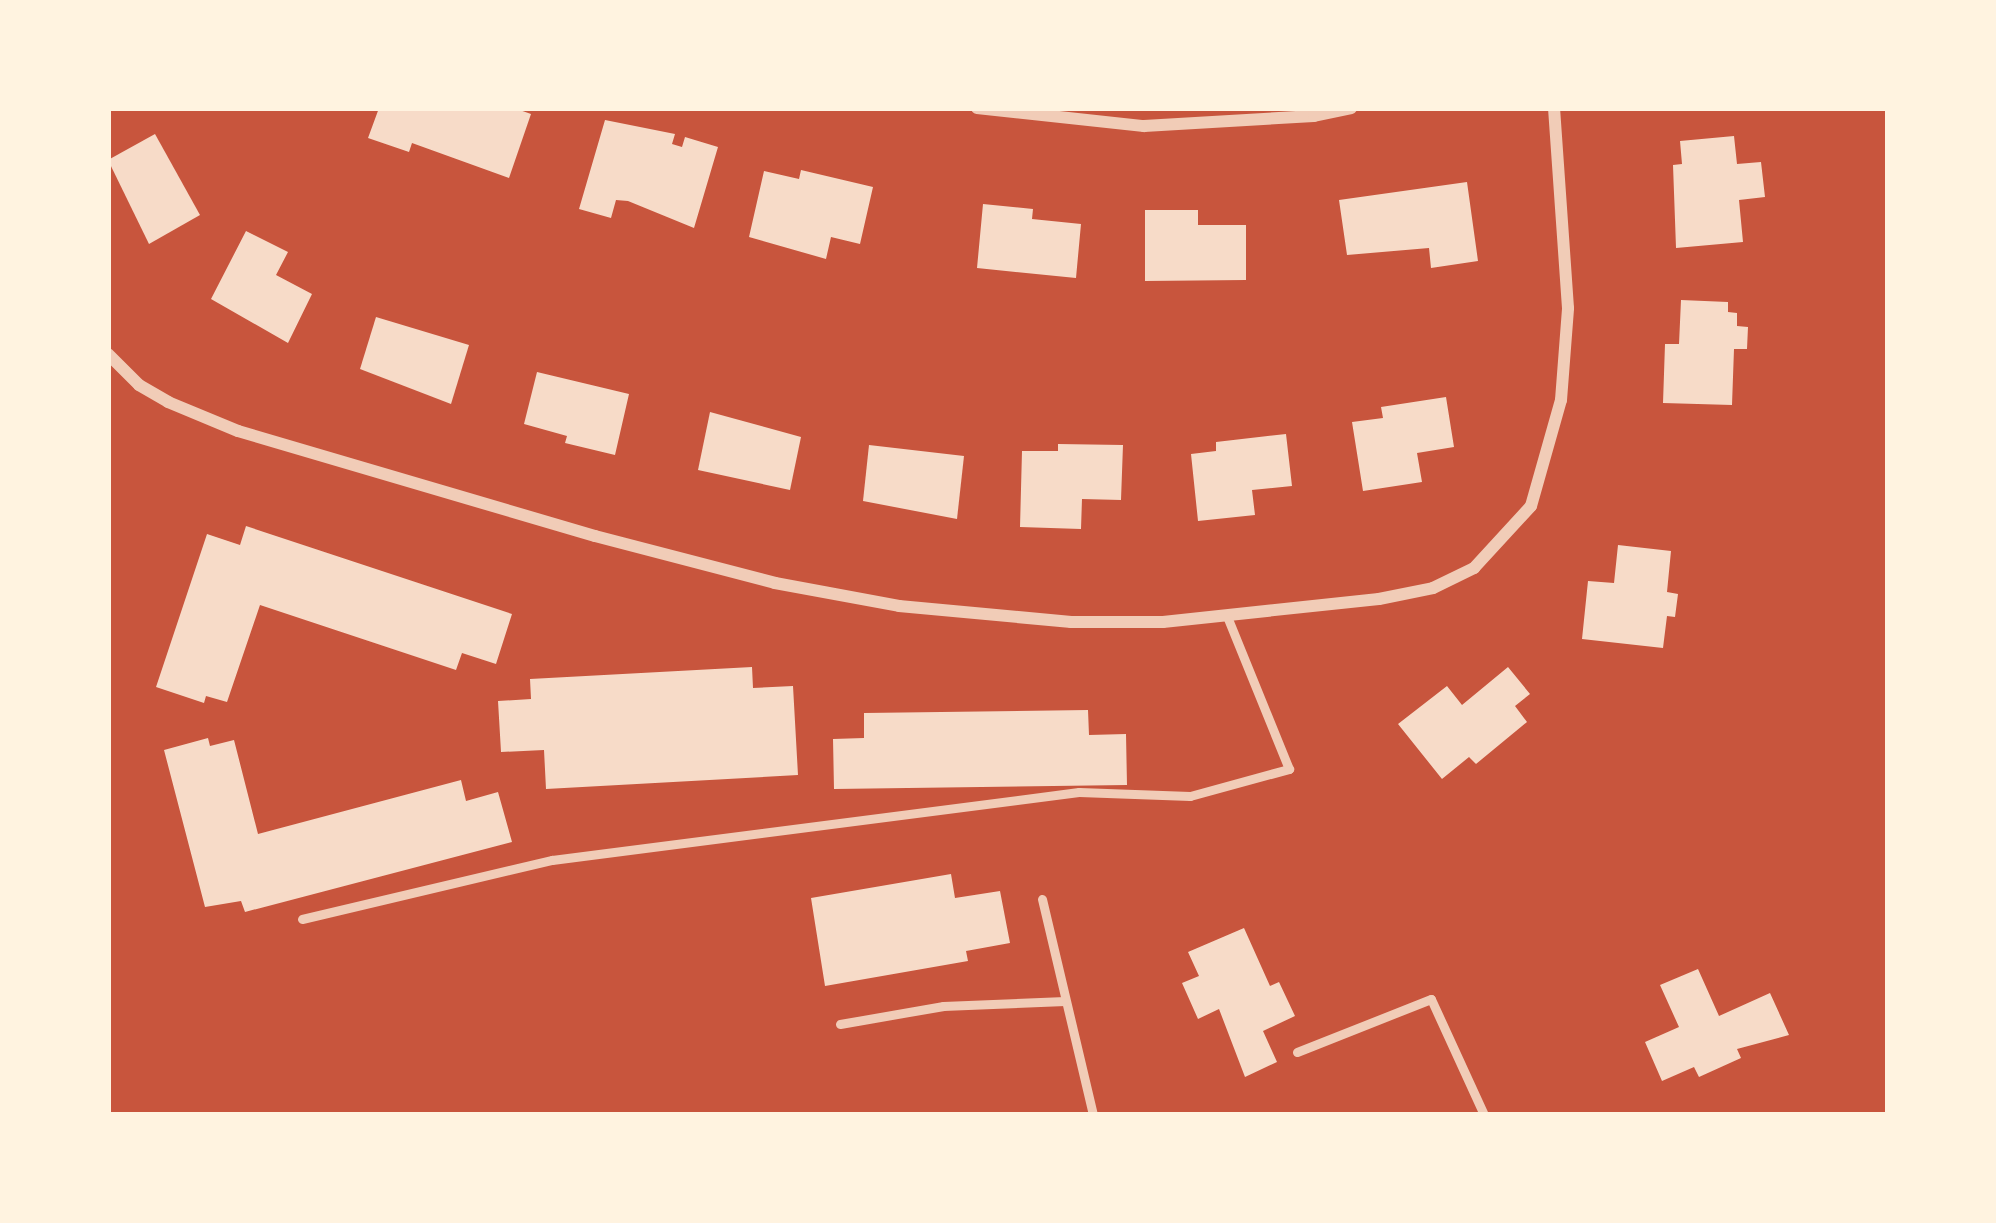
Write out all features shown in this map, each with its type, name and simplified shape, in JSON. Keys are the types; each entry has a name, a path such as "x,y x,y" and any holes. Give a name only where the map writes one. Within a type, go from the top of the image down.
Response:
{"street":[{"path":"976,108 1144,126 1314,116 1352,108"},
{"path":"108,354 139,385 168,402 238,430 595,536 775,583 899,606 1071,622 1227,616 1433,587 1474,568 1532,506 1561,400 1568,308 1554,108"}],"lane":[{"path":"302,919 552,860 1079,792 1190,796 1289,770 1227,616"},
{"path":"1042,899 1093,1115"},
{"path":"1297,1052 1431,999 1484,1115"},
{"path":"840,1024 943,1006 1065,1001"}],"building":[{"path":"379,108 514,108 531,114 509,178 412,143 409,152 368,138"},
{"path":"605,120 675,134 672,144 682,147 685,137 718,147 694,228 628,201 616,200 611,218 579,209"},
{"path":"155,134 200,215 149,244 108,160"},
{"path":"1734,136 1737,164 1761,162 1765,197 1739,200 1743,242 1676,248 1673,165 1682,164 1680,141"},
{"path":"801,170 873,187 860,244 831,237 826,259 749,237 764,171 799,179"},
{"path":"1467,182 1478,261 1431,268 1429,248 1347,255 1339,200"},
{"path":"983,204 1033,209 1032,219 1081,224 1076,278 977,268"},
{"path":"1145,210 1198,210 1198,225 1246,225 1246,280 1145,281"},
{"path":"246,231 288,252 276,275 312,294 288,343 211,299"},
{"path":"1681,300 1728,302 1728,312 1737,313 1737,326 1748,327 1747,349 1734,349 1732,405 1663,403 1665,344 1679,344"},
{"path":"376,317 469,345 451,404 360,369"},
{"path":"537,372 629,394 615,455 565,443 567,436 524,424"},
{"path":"1446,397 1454,447 1417,453 1422,482 1363,491 1352,422 1383,418 1381,407"},
{"path":"710,412 801,437 790,490 698,470"},
{"path":"1286,434 1292,486 1252,490 1255,515 1198,521 1191,454 1216,451 1216,442"},
{"path":"1058,444 1123,445 1121,500 1082,499 1081,529 1020,527 1022,451 1058,451"},
{"path":"869,445 964,456 957,519 863,501"},
{"path":"246,526 512,614 496,664 462,653 456,670 260,605 227,702 206,696 204,703 156,687 207,534 240,545"},
{"path":"1618,545 1671,551 1667,592 1678,594 1675,617 1667,616 1663,648 1582,639 1588,581 1614,583"},
{"path":"752,667 753,688 793,686 798,775 546,789 544,750 501,752 498,701 531,699 530,679"},
{"path":"1508,667 1530,694 1515,706 1527,722 1476,764 1469,757 1442,779 1398,724 1447,686 1462,705"},
{"path":"1088,710 1089,735 1126,734 1127,785 834,789 833,739 864,738 864,713"},
{"path":"208,738 210,746 234,740 258,834 461,780 466,801 498,792 512,842 245,912 241,901 205,907 164,750"},
{"path":"951,874 955,898 1000,891 1010,943 966,951 968,961 825,986 811,898"},
{"path":"1244,928 1270,986 1279,982 1295,1016 1263,1031 1277,1062 1245,1077 1219,1009 1198,1019 1182,983 1199,976 1188,952"},
{"path":"1698,969 1719,1016 1770,993 1789,1035 1737,1049 1741,1058 1699,1077 1694,1067 1662,1081 1645,1042 1679,1027 1660,985"}]}
